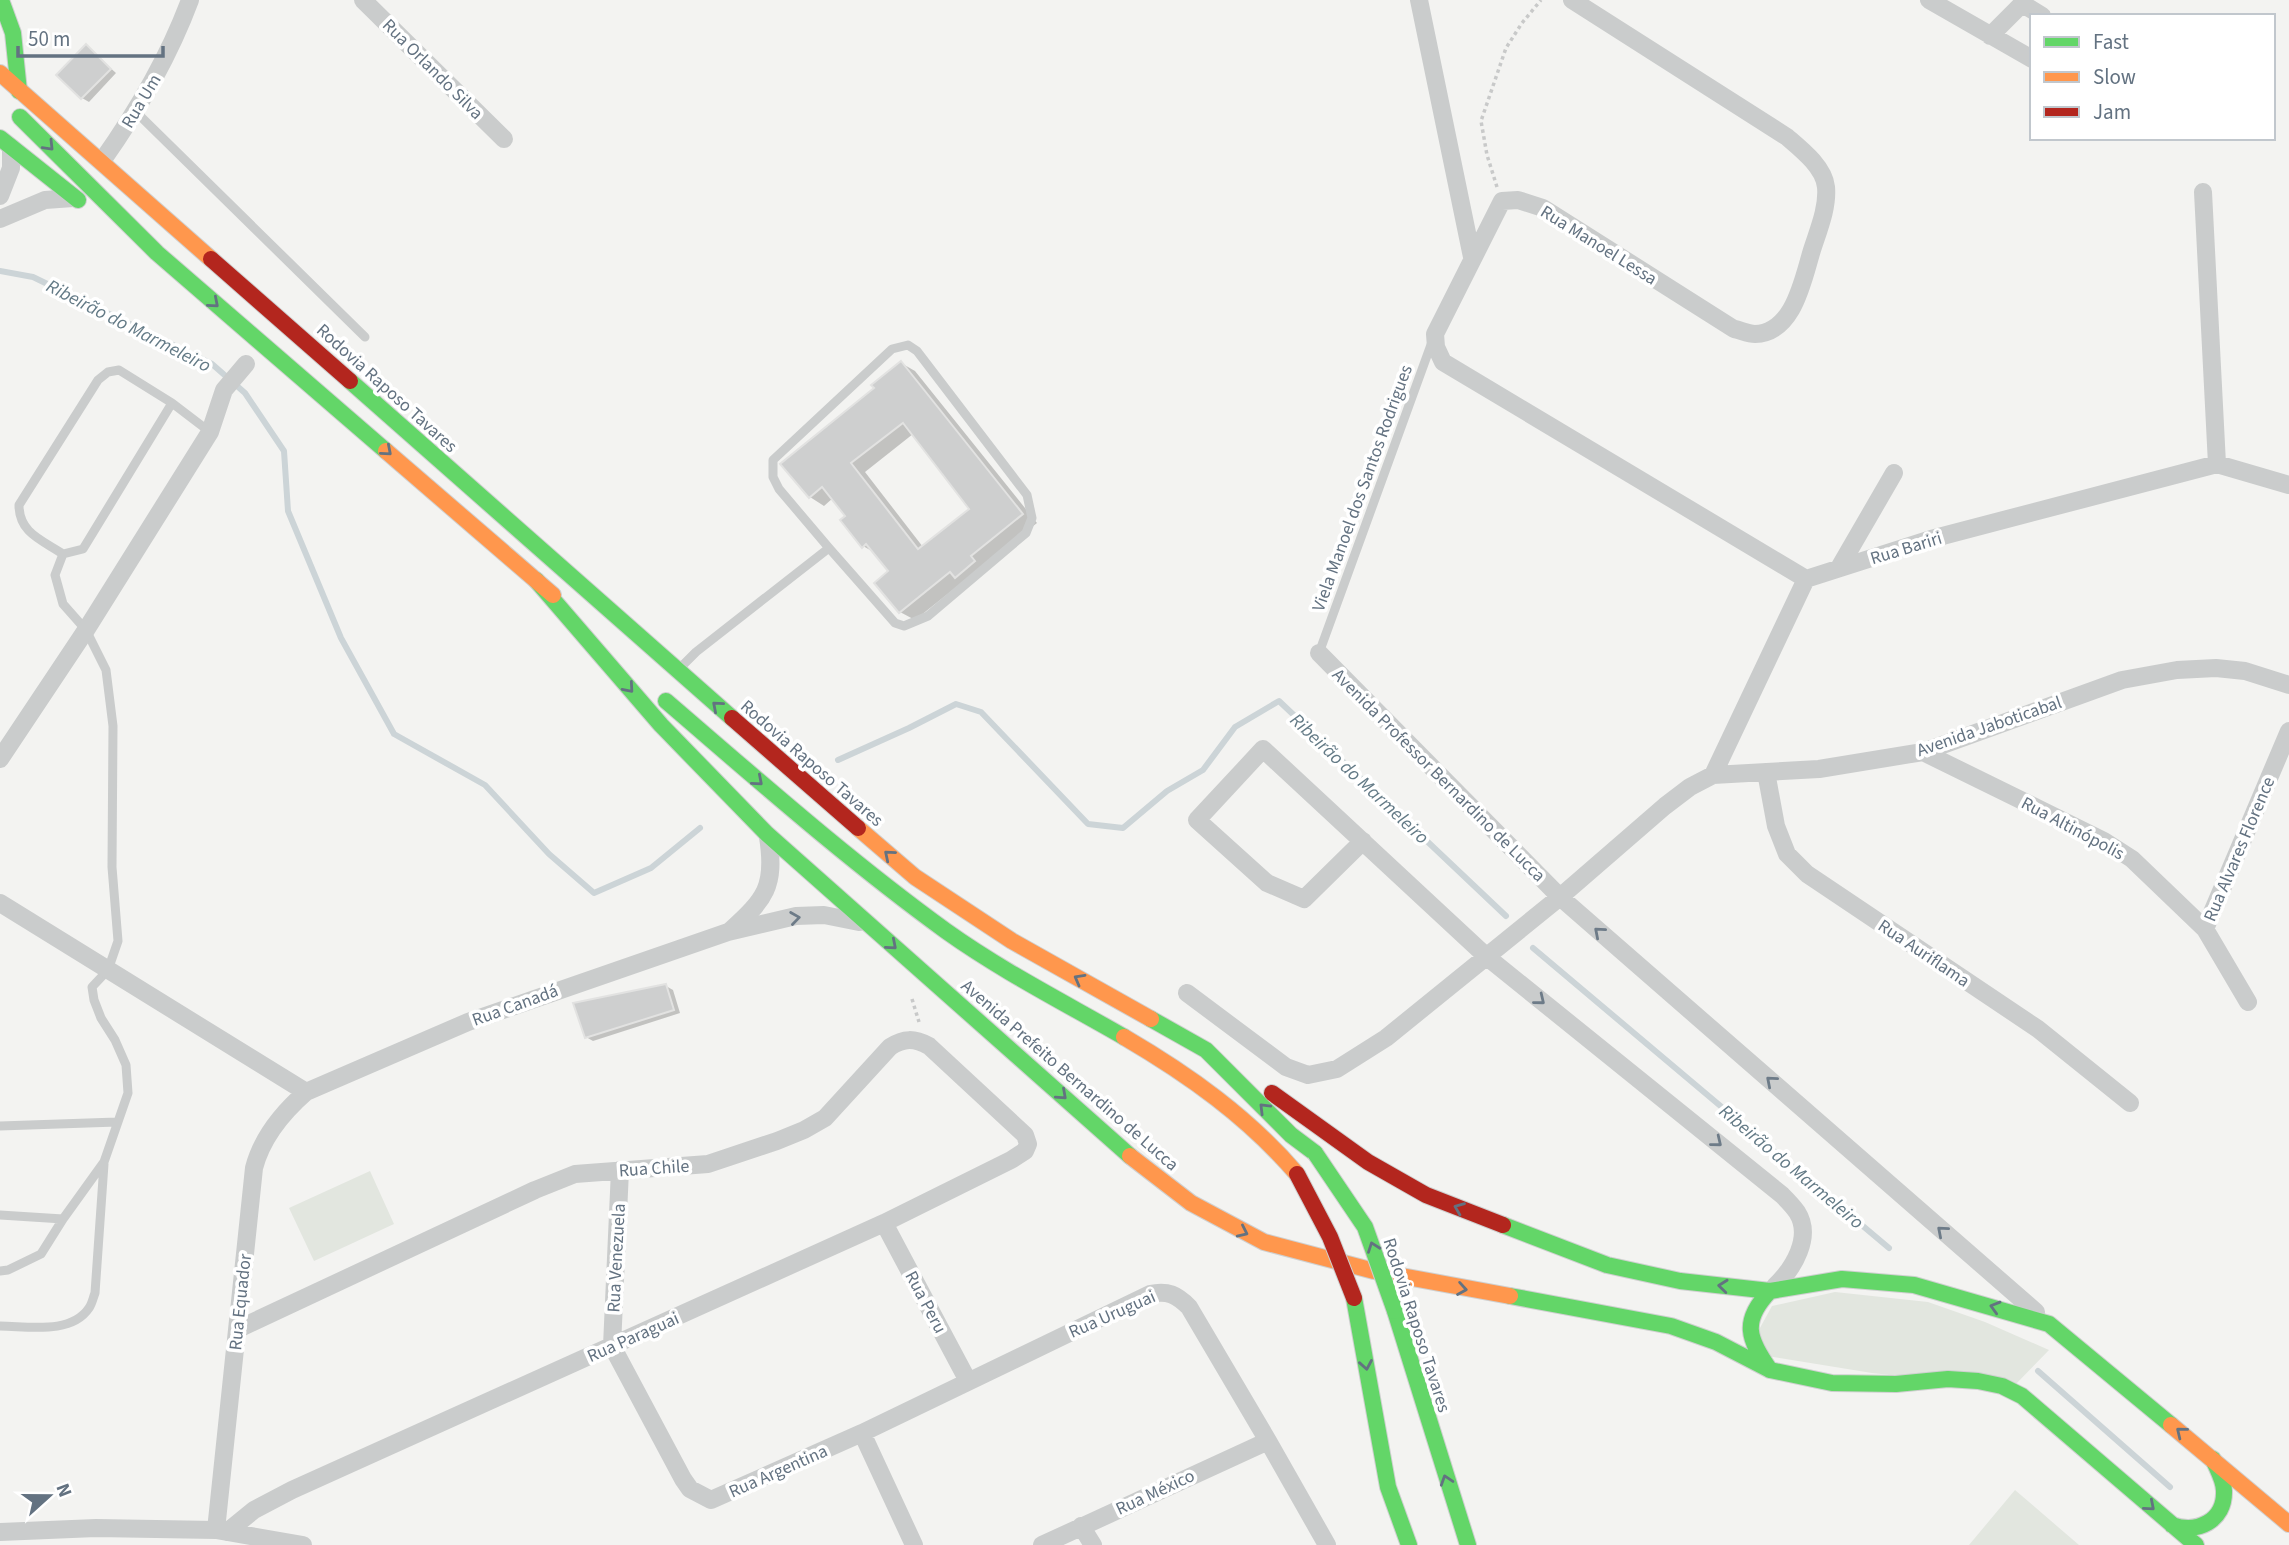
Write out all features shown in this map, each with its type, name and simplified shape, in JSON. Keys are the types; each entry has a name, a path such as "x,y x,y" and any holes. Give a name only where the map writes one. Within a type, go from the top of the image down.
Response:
{"highway":[{"path":"1,0 16,41 19,91"},
{"name":"Rodovia Raposo Tavares","path":"0,73 915,877 1012,941 1206,1050 1291,1135 1315,1153 1365,1227 1395,1311 1444,1477 1468,1545"},
{"path":"8,107 157,253 537,580 652,688 826,839 937,923 1017,976 1169,1063 1231,1108 1270,1144 1297,1174 1330,1237 1354,1298 1388,1487 1409,1545"},
{"path":"5,143 74,198 157,253"},
{"name":"Avenida Prefeito Bernardino de Lucca","path":"537,580 661,725 767,834 1124,1152 1191,1203 1264,1242 1374,1271 1671,1326 1716,1342 1770,1370 1832,1383 1896,1384 1948,1379 2002,1386 2022,1396 2196,1545"},
{"path":"1206,1050 1287,1103 1368,1162 1426,1195 1607,1265 1680,1281 1770,1291 1842,1279 1914,1286 2049,1324 2289,1524"},
{"path":"1770,1291 1752,1311 1750,1328 1752,1342 1770,1370"},
{"path":"2172,1525 2187,1530 2203,1527 2216,1518 2223,1504 2224,1488 2213,1458"},
{"path":"1388,1487 1388,1530"}],"street":[{"name":"Rua Um","path":"102,161 136,112 166,58 190,0"},
{"name":"Rua Orlando Silva","path":"363,0 504,139"},
{"path":"1419,0 1472,257"},
{"path":"1928,0 2030,58"},
{"name":"Rua Manoel Lessa","path":"1502,201 1518,200 1543,208 1734,329 1754,334 1766,330 1777,325 1795,306 1825,199 1826,185 1811,157 1787,137 1580,2"},
{"path":"1990,36 2020,6 2026,6 2039,14"},
{"path":"0,196 11,168 5,143"},
{"path":"2203,192 2217,464 2289,485"},
{"path":"0,219 46,200 74,198"},
{"path":"1502,201 1435,334 1436,347 1443,362 1807,579 1713,775"},
{"path":"0,760 86,630 210,432 224,390 243,367"},
{"name":"Rua Bariri","path":"1807,579 1931,540 2217,464"},
{"path":"1839,568 1894,473"},
{"name":"Avenida Professor Bernardino de Lucca","path":"1319,653 1560,897 2049,1324"},
{"name":"Avenida Jaboticabal","path":"1487,957 1665,806 1690,787 1713,775 1819,769 1923,752 2122,680 2177,670 2216,668 2245,671 2289,685"},
{"name":"Rua Alvares Florence","path":"2205,929 2289,731"},
{"path":"1363,841 1304,899 1267,883 1197,820 1264,749 1363,841 1487,957 1782,1195 1798,1213 1802,1227 1801,1247 1789,1273 1770,1291"},
{"name":"Rua Altinópolis","path":"1923,752 2104,841 2132,859 2205,929 2248,1002"},
{"name":"Rua Auriflama","path":"1766,772 1776,826 1787,855 1807,874 2038,1030 2130,1103"},
{"path":"729,932 757,906 764,893 772,863 767,834"},
{"path":"0,903 306,1092"},
{"name":"Rua Canadá","path":"306,1092 468,1022 729,932 796,916 824,915 868,924"},
{"path":"1187,993 1286,1067 1308,1075 1337,1069 1386,1038 1487,957"},
{"name":"Rua Chile","path":"238,1329 535,1190 575,1174 708,1164 795,1134 825,1118 890,1047 899,1041 908,1040 925,1044"},
{"name":"Rua Paraguai","path":"222,1531 292,1490 884,1223 1025,1151 1028,1144 1026,1135 925,1044"},
{"name":"Rua Equador","path":"222,1531 254,1168 258,1150 286,1109 306,1092"},
{"name":"Rua Venezuela","path":"612,1346 620,1170"},
{"name":"Rua Peru","path":"884,1223 968,1381"},
{"name":"Rua Uruguai","path":"862,1433 1150,1294 1169,1293 1178,1296 1189,1307 1326,1545"},
{"name":"Rua Argentina","path":"612,1346 683,1479 690,1489 711,1500 862,1433"},
{"path":"862,1433 914,1545"},
{"name":"Rua México","path":"1042,1545 1268,1441"},
{"path":"1081,1526 1093,1545"},
{"path":"0,1532 96,1528 222,1531 303,1545"}],"lane":[{"path":"136,112 365,337"},
{"name":"Viela Manoel dos Santos Rodrigues","path":"1319,653 1435,334"},
{"path":"908,345 918,351 1027,495 1031,518 1026,533 928,616 904,626 895,622 829,548 779,489 774,477 774,460 892,349 908,345"},
{"path":"172,403 83,549 63,554 23,526 19,505 98,380 108,372 119,370 172,403 210,432"},
{"path":"678,671 696,652 829,548"},
{"path":"0,1326 55,1327 78,1320 89,1308 95,1293 104,1162 128,1093 126,1065 101,1018 92,987 108,970 118,941 112,867 113,726 106,670 86,630 64,604 55,575 63,554"},
{"path":"0,1126 117,1122"},
{"path":"0,1271 8,1270 41,1254 104,1162"},
{"path":"0,1214 63,1219"}],"path":[{"path":"1502,201 1487,155 1481,121 1506,48 1521,23 1541,0"},
{"path":"911,996 925,1044"}],"shaded area":[{"path":"370,1171 394,1224 314,1261 289,1208"},
{"path":"1835,1292 1928,1302 1985,1322 2049,1350 2012,1388 1872,1373 1767,1356 1755,1337 1772,1306"},
{"path":"2015,1490 2079,1545 1969,1545"}],"building":[{"path":"86,44 111,69 81,99 56,75"},
{"path":"901,361 1023,514 971,556 975,561 955,578 950,572 899,613 874,583 888,571 866,544 862,548 840,520 845,516 822,487 809,498 780,464 874,388 871,385","holes":["903,423 969,509 918,549 851,463"]},
{"path":"666,984 674,1010 585,1038 573,1003"}],"waterway":[{"name":"Ribeirão do Marmeleiro","path":"0,271 33,277 212,364 245,393 284,451 288,511 341,638 394,734 485,785 549,854 594,893 651,868 700,828"},
{"name":"Ribeirão do Marmeleiro","path":"838,760 956,704 981,712 1088,824 1123,828 1167,791 1203,770 1235,727 1279,701 1506,916"},
{"name":"Ribeirão do Marmeleiro","path":"1533,948 1889,1248"},
{"name":"Ribeirão do Marmeleiro","path":"2038,1371 2170,1487"}],"traffic: fast":[{"path":"1,0 13,33 19,91"},
{"path":"20,117 157,253 386,451"},
{"path":"0,138 78,200"},
{"path":"350,381 732,718"},
{"path":"536,580 661,725 767,834 1130,1156"},
{"path":"666,701 839,848 946,931 1011,973 1124,1037"},
{"path":"1151,1019 1206,1050 1291,1135 1315,1153"},
{"path":"1315,1153 1365,1227 1395,1311"},
{"path":"1503,1225 1607,1265 1680,1281 1770,1291 1842,1279 1914,1285 2049,1324 2171,1425"},
{"path":"1770,1291 1751,1321 1753,1339 1770,1370"},
{"path":"1510,1296 1671,1326 1716,1342 1770,1370 1832,1383 1896,1384 1948,1379 2002,1386 2022,1396 2196,1545"},
{"path":"1354,1298 1388,1487 1409,1545"},
{"path":"1395,1311 1468,1545"},
{"path":"2172,1525 2191,1528 2200,1526 2208,1523 2220,1510 2224,1487 2213,1459"}],"traffic: slow":[{"path":"0,73 211,259"},
{"path":"386,451 553,595"},
{"path":"858,828 915,877 1012,941 1151,1019"},
{"path":"1124,1037 1172,1066 1216,1098 1258,1134 1297,1174"},
{"path":"1130,1156 1191,1203 1264,1242 1374,1271 1510,1296"},
{"path":"2171,1425 2289,1524"}],"traffic: jam":[{"path":"211,259 350,381"},
{"path":"732,718 858,828"},
{"path":"1272,1093 1368,1162 1426,1195 1503,1225"},
{"path":"1297,1174 1330,1237 1354,1298"}]}
